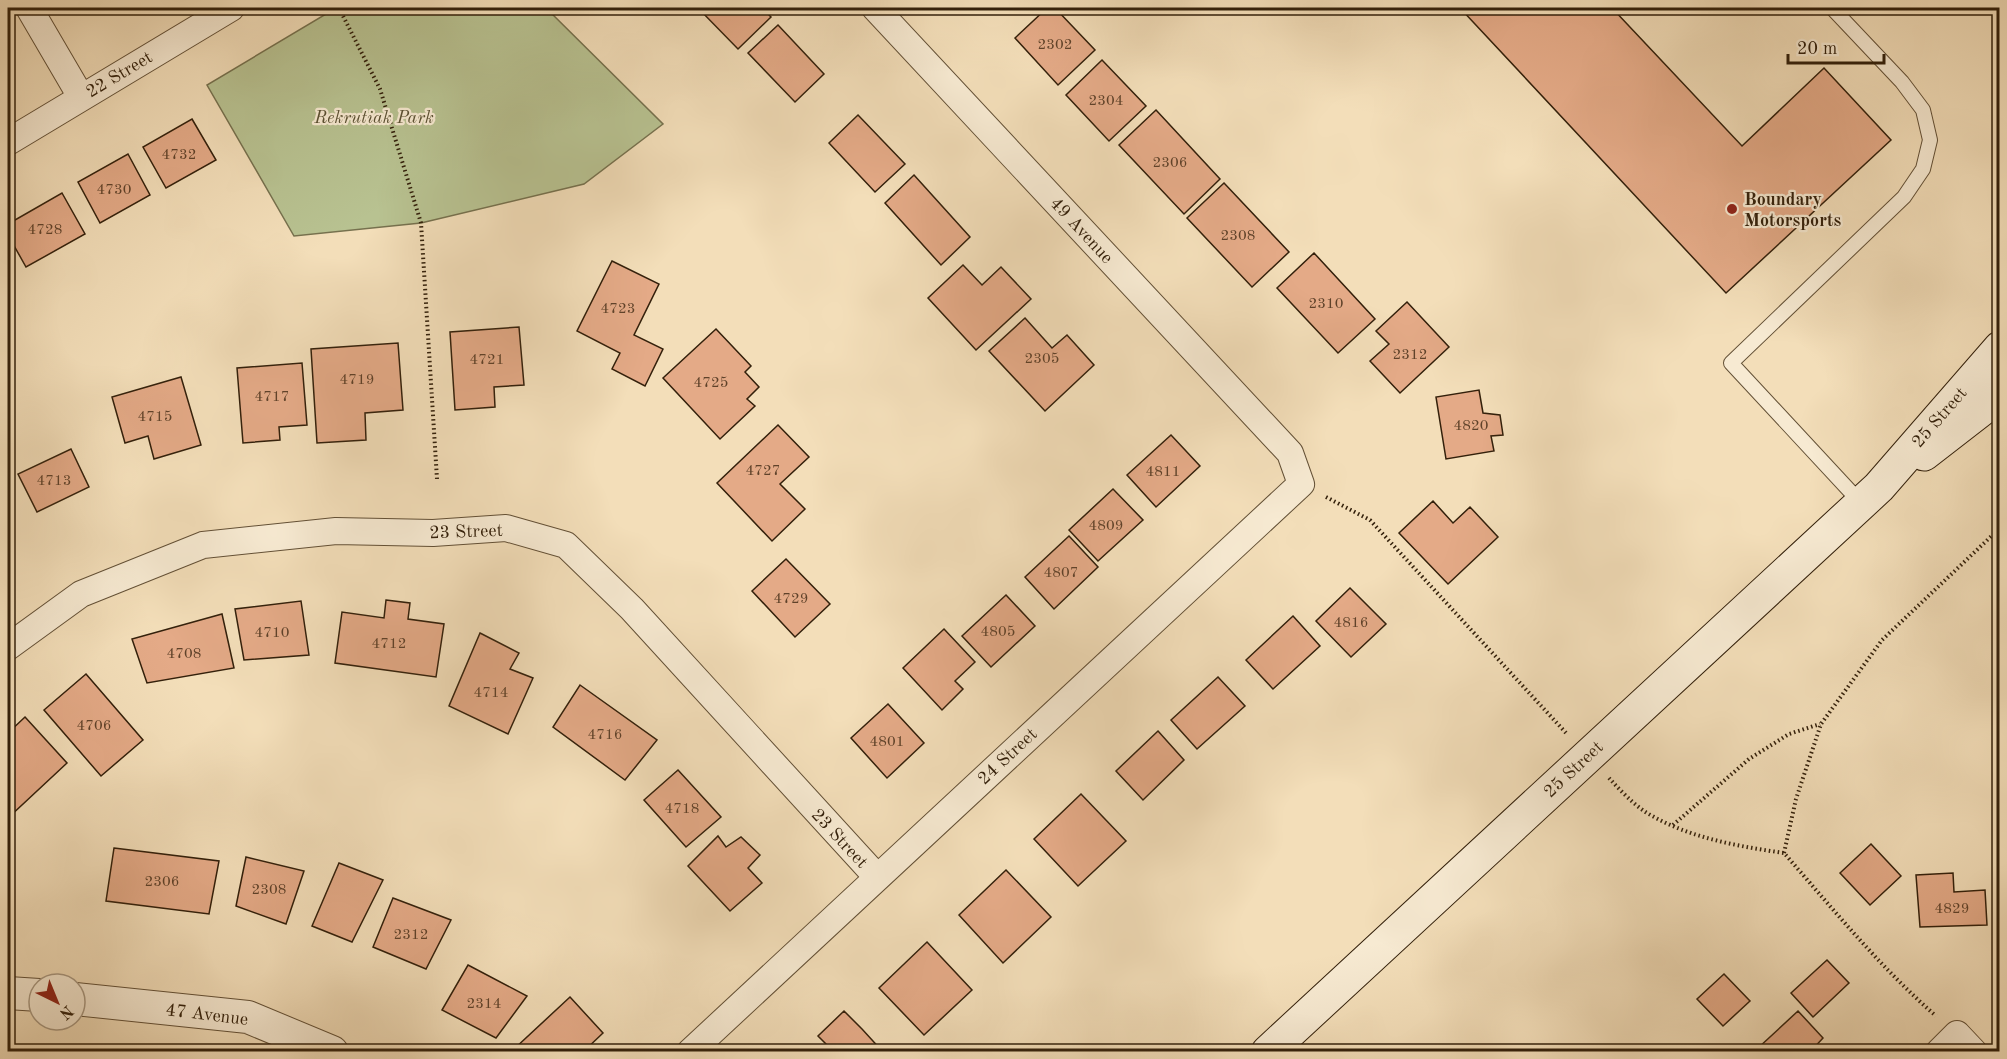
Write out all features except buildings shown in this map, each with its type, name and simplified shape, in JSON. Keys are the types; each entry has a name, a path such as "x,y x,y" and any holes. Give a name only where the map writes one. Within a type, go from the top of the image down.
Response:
{"main road":[{"name":"25 Street","path":"1268,1052 1870,495 2000,348"},
{"name":"25 Street","path":"1870,495 2000,395"}],"street":[{"path":"29,8 81,97"},
{"name":"22 Street","path":"8,142 231,8"},
{"name":"49 Avenue","path":"875,8 1290,453 1301,484"},
{"name":"24 Street","path":"690,1052 1301,484"},
{"name":"23 Street","path":"8,647 81,594 203,545 336,531 433,533 506,528 566,545 632,609 877,877"},
{"path":"8,993 27,994"},
{"name":"47 Avenue","path":"87,1000 248,1017 332,1052"},
{"path":"1939,1052 1966,1043"}],"lane":[{"path":"1832,8 1902,82 1923,110 1930,141 1923,169 1904,197 1731,363 1870,495"}],"path":[{"path":"339,8 380,89 421,223 436,479"},
{"path":"1301,484 1370,520 1572,740"},
{"path":"1784,853 1796,800 1821,724 1882,640 2000,528"},
{"path":"1672,826 1749,759 1789,734 1821,724"},
{"path":"1604,773 1645,812 1672,826 1726,844 1784,853 1912,995 1966,1043"}],"green space":[{"name":"Rekrutiak Park","path":"336,8 546,8 663,124 584,184 421,223 294,236 207,85"}],"place":[{"name":"Boundary Motorsports","path":"1732,209"}]}
